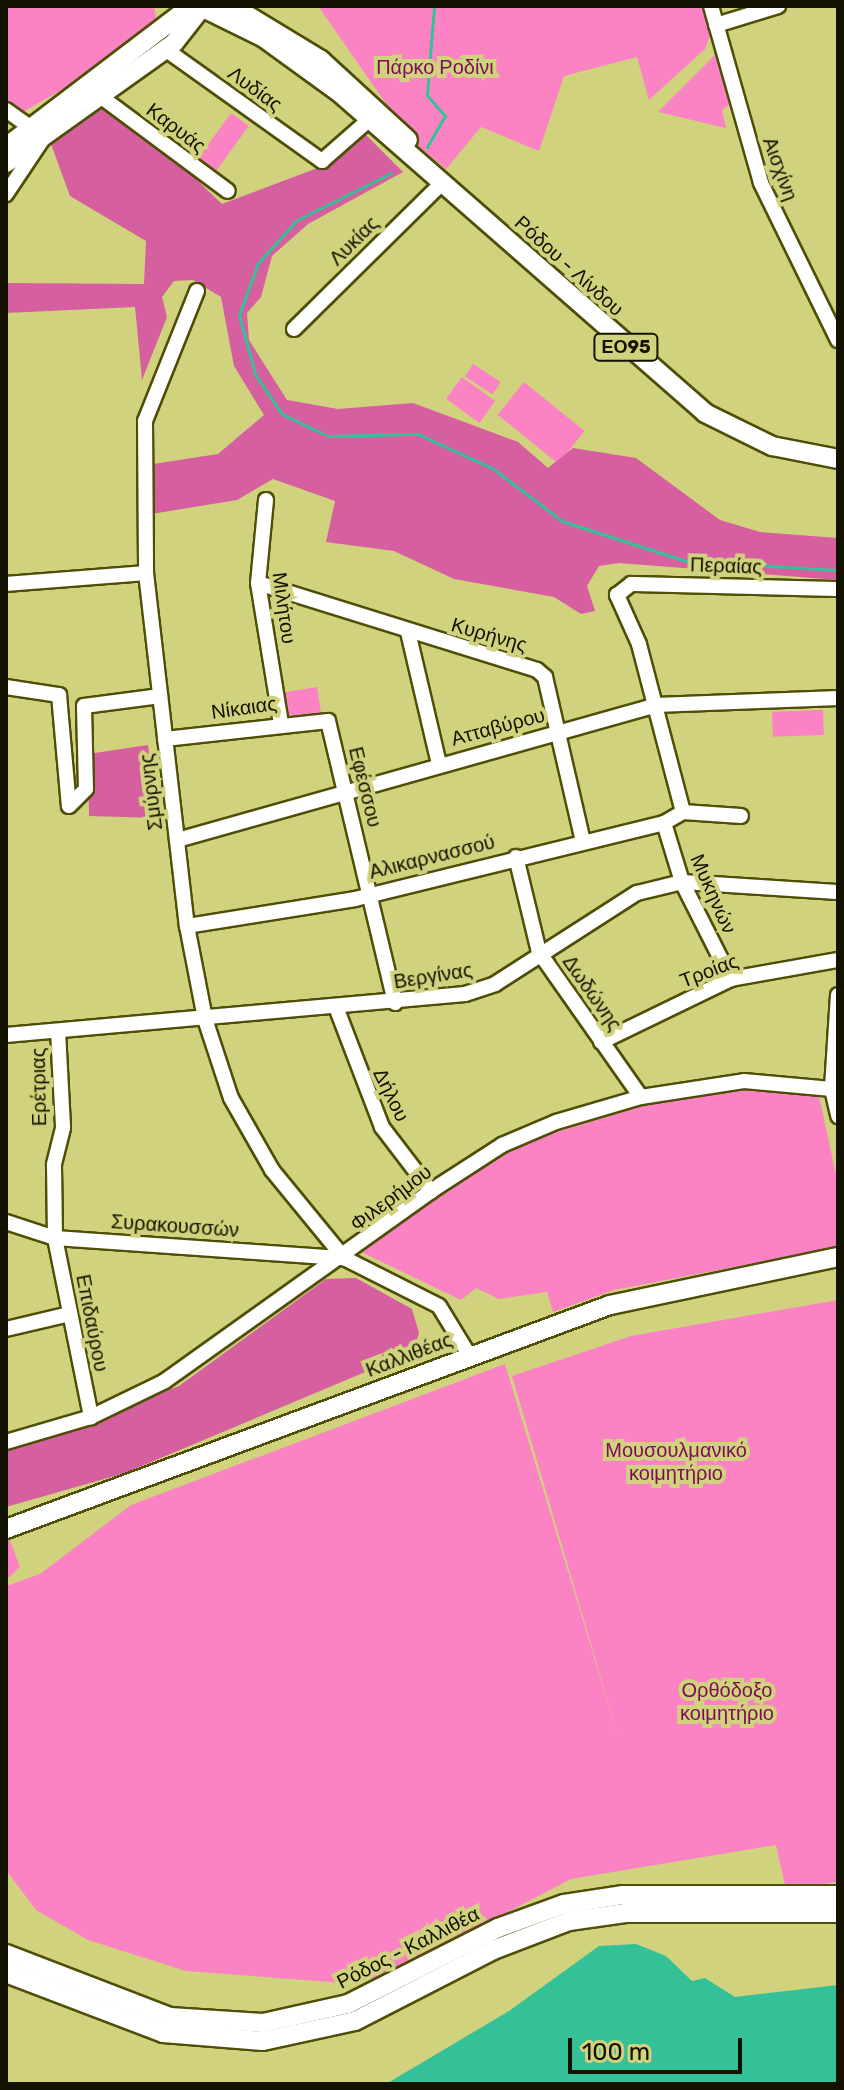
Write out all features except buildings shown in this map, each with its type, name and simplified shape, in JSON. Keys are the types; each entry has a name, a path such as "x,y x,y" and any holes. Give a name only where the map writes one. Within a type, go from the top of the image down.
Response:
{"main road":[{"path":"168,42 171,6"},
{"path":"6,147 32,137 100,96 168,42 199,6"},
{"name":"Ρόδου - Λίνδου","path":"199,6 234,15 350,83 443,182"},
{"path":"6,163 32,137 168,42 234,15"},
{"name":"Ρόδου - Λίνδου","path":"234,15 370,119 705,413 772,446 838,459"},
{"name":"Καλλιθέας","path":"6,1529 610,1305 838,1257"},
{"name":"Ρόδος - Καλλιθέα","path":"6,1954 170,2017 263,2023 348,2004 498,1928 564,1904 623,1895 838,1895"},
{"name":"Ρόδος - Καλλιθέα","path":"6,1973 163,2033 263,2041 355,2021 493,1950 569,1921 625,1913 838,1913"}],"street":[{"name":"Αισχίνη","path":"711,6 761,183 837,338"},
{"path":"716,25 778,6"},
{"name":"Λυδίας","path":"168,42 322,161 370,119"},
{"name":"Καρυάς","path":"100,96 228,191"},
{"path":"6,110 32,137 6,194"},
{"name":"Λυκίας","path":"294,329 443,182"},
{"name":"Σμύρνης","path":"197,291 145,421 146,573 187,926 205,1019 231,1098 272,1170 344,1258"},
{"name":"Μιλήτου","path":"266,500 258,583 281,723"},
{"path":"6,584 146,573"},
{"name":"Κυρήνης","path":"258,583 537,670 558,731 583,841"},
{"name":"Περαίας","path":"656,705 617,595 631,584 838,589"},
{"path":"408,632 439,764"},
{"path":"6,687 52,691 62,704 69,806 86,789 84,706 160,696"},
{"name":"Ατταβύρου","path":"177,840 345,789 656,705 838,698"},
{"path":"656,705 683,812 741,816"},
{"name":"Νίκαιας","path":"165,739 281,723 328,721"},
{"name":"Εφέσσου","path":"328,721 395,1003"},
{"name":"Αλικαρνασσού","path":"187,926 307,910 369,892 664,823 683,812"},
{"name":"Μυκηνών","path":"664,823 682,882 731,979"},
{"name":"Δωδώνης","path":"516,857 539,952 641,1097"},
{"name":"Βεργίνας","path":"6,1035 395,1003 495,984 607,906 682,882 838,892"},
{"name":"Τροίας","path":"601,1042 731,979 838,960"},
{"path":"838,995 832,1089 838,1116"},
{"name":"Δήλου","path":"336,1007 382,1127 431,1191"},
{"name":"Ερέτριας","path":"55,1238 54,1165 63,1128 58,1031"},
{"name":"Φιλερήμου","path":"6,1442 91,1417 165,1381 344,1258 431,1191 502,1145 641,1097 744,1081 832,1089"},
{"name":"Συρακουσσών","path":"6,1222 55,1238 344,1258"},
{"name":"Επιδαύρου","path":"55,1238 91,1417"},
{"path":"344,1258 439,1306 469,1355"},
{"path":"6,1329 70,1314"}],"green space":[{"path":"6,6 154,6 157,24 148,40 23,112 6,100"},
{"name":"Πάρκο Ροδίνι","path":"318,6 702,6 711,33 705,49 649,100 637,57 564,76 539,151 481,127 446,169 412,141"},
{"path":"717,53 733,102 722,110 726,128 658,112"},
{"path":"231,113 249,126 216,170 199,157"},
{"path":"473,364 501,382 493,395 465,377"},
{"path":"462,377 495,401 479,423 446,399"},
{"path":"524,382 585,431 558,464 498,415"},
{"path":"317,687 321,713 286,718 281,693"},
{"path":"823,710 824,735 773,737 772,712"},
{"path":"775,1088 818,1091 838,1184 838,1247 614,1290 553,1312 547,1292 499,1299 476,1288 461,1300 355,1249 524,1142 682,1094"},
{"path":"838,1300 838,1882 786,1889 776,1845 571,1879 384,1977 343,1983 186,1971 88,1940 36,1910 6,1870 6,1586 40,1574 131,1505 505,1364 618,1736 512,1376 631,1336"},
{"path":"9,1538 20,1567 6,1580 6,1539"}],"shaded area":[{"path":"111,98 222,204 320,167 360,129 403,172 308,224 272,256 261,297 247,313 249,340 287,400 338,409 413,403 518,442 548,468 573,448 636,458 720,520 760,532 838,538 838,580 619,563 599,566 587,586 595,611 581,614 554,597 454,579 394,551 326,542 335,501 273,479 237,500 145,515 140,466 218,454 264,415 234,366 221,297 193,280 174,281 162,297 167,317 142,380 135,307 6,313 6,283 144,284 146,241 70,196 51,144"},
{"path":"148,745 157,818 89,816 88,754"},
{"path":"356,1278 412,1309 419,1333 413,1352 125,1473 6,1507 6,1444 57,1434 179,1386 326,1279"},
{"path":"636,1944 666,1956 692,1981 705,1978 735,1997 838,1985 838,2084 386,2084 509,2011 599,1946"}],"waterway":[{"path":"427,147 445,116 427,95 434,6"},
{"path":"391,173 297,220 258,263 239,315 255,374 282,414 328,436 418,434 492,468 562,521 686,561 838,570"}],"park label":[{"name":"Μουσουλμανικό κοιμητήριο","path":"676,1462"},
{"name":"Ορθόδοξο κοιμητήριο","path":"727,1702"}]}
